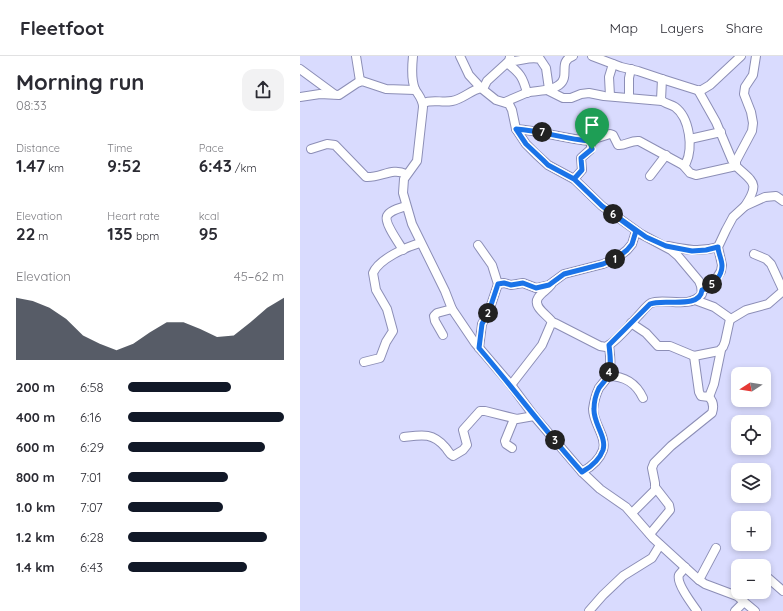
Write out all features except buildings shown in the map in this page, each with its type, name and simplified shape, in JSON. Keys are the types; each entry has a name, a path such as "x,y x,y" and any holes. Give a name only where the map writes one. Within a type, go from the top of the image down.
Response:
{"street":[{"path":"356,56 360,81"},
{"path":"413,56 413,82 415,90 423,103 417,161 406,174 403,184 406,206 420,243 445,291 452,309 479,348 582,472 600,489 632,512 660,545 699,580 705,584 729,592 755,611"},
{"path":"460,56 469,75 496,100 505,102 510,106 516,129 526,144 548,165 574,179 602,206 636,231 666,246 692,251 718,247"},
{"path":"509,60 514,61 531,56 540,59 546,68 548,90"},
{"path":"505,102 527,93 548,90 561,84 567,58 573,56"},
{"path":"592,56 613,64 698,90 704,90 738,57"},
{"path":"736,165 737,158 750,137 753,127 751,112 744,94 753,75 756,56"},
{"path":"423,103 435,100 454,100 468,95 482,88 487,81 509,60"},
{"path":"509,60 522,77 527,93"},
{"path":"610,96 609,76 613,64"},
{"path":"300,69 336,96"},
{"path":"629,97 629,78 631,69"},
{"path":"662,79 660,98 662,101"},
{"path":"300,97 320,94 336,96 342,95 360,81 365,81 386,89 415,90"},
{"path":"548,90 563,98 571,98 585,93 629,97 649,101 662,101 674,106 680,113 690,139 690,150 687,162 683,165"},
{"path":"698,90 721,132 732,160 750,178 753,184 751,196 745,206 733,217 718,247 722,265 721,271 711,287 702,290"},
{"path":"516,129 552,134 574,140 590,141 610,134 613,135 618,145 639,141 683,165 690,173 696,175 736,165"},
{"path":"690,139 721,132"},
{"path":"574,179 582,170 581,158 592,149 590,141"},
{"path":"311,149 327,144 335,145 366,177 396,171 406,174"},
{"path":"650,176 666,155"},
{"path":"745,206 773,196 776,196 783,201"},
{"path":"403,250 390,229 386,219 387,216 393,211 406,206"},
{"path":"636,231 632,244 617,258 603,264 564,274 538,297 536,301 538,307 553,323 600,346 606,347 647,306 653,302 680,303 695,300 702,294 699,281 678,256 666,246"},
{"path":"364,362 380,358 386,342 393,331 387,309 376,290 372,273 377,266 403,250 420,243"},
{"path":"478,245 492,265 498,284 489,311 482,324 479,348"},
{"path":"730,319 746,310 768,304 783,291 771,264 754,254"},
{"path":"498,284 504,283 511,285 523,283 536,288 552,284"},
{"path":"695,300 714,307 730,319"},
{"path":"443,335 435,321 434,316 437,313 452,309"},
{"path":"709,397 714,384 721,350 725,342 730,319"},
{"path":"511,385 542,345 549,326 553,323"},
{"path":"631,323 646,334 657,345 670,346 694,356 706,355 721,350"},
{"path":"582,472 596,462 602,452 604,444 595,420 594,409 599,389 608,376 610,361 609,345"},
{"path":"632,512 653,493 655,487 652,468 654,463 676,442 710,415 712,410 712,400 709,397 701,396 699,392 694,356"},
{"path":"608,376 617,376 629,381 638,388 643,398"},
{"path":"404,436 430,436 441,444 450,455 453,456 466,447 467,444 463,430 480,411 514,419 534,416"},
{"path":"512,448 506,444 505,441 514,419"},
{"path":"650,534 670,510 669,505 655,487"},
{"path":"589,611 597,607 623,576 652,558 660,545"},
{"path":"699,580 716,548"},
{"path":"685,567 679,575 679,580 684,592 696,611"},
{"path":"771,580 783,591"},
{"path":"735,611 744,602"}],"route":[{"path":"592,149 581,158 582,170 574,179 594,199 602,206 636,231 632,244 622,255 611,261 564,274 552,284 546,286 536,288 526,283 514,285 504,283 498,284 489,311 483,320 480,330 479,348 582,472 596,462 604,448 604,444 595,420 594,409 599,389 607,379 610,370 609,345 644,309 653,302 680,303 695,300 702,294 702,290 711,287 720,274 722,268 718,247 692,251 666,246 641,234 602,206 574,179 548,165 526,144 516,129 552,134 574,140 590,141 592,149"}]}
